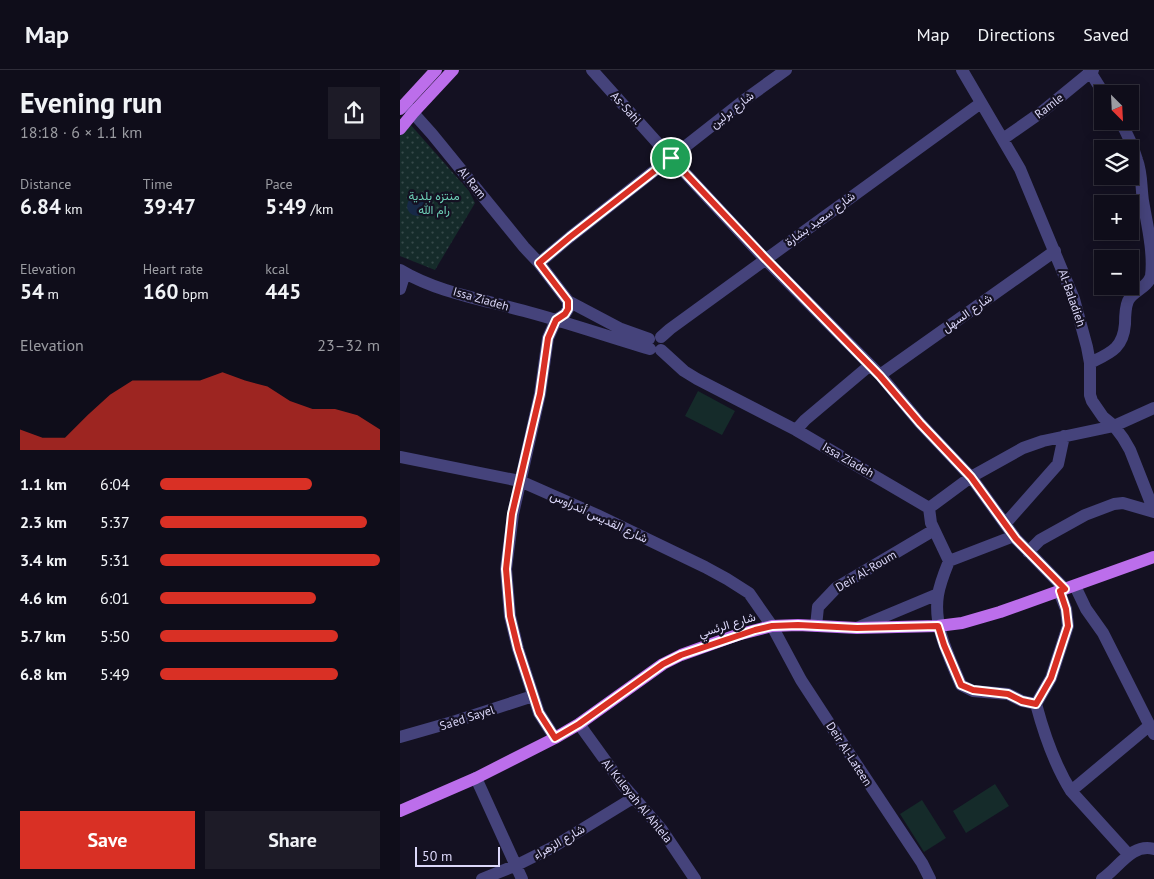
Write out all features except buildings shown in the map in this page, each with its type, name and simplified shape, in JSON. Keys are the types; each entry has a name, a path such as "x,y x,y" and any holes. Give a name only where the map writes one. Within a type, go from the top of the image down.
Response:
{"main road":[{"path":"400,129 406,108 436,70"},
{"path":"406,108 453,70"},
{"name":"شارع الرئسي","path":"400,811 476,778 555,738 579,724 642,678 681,655 737,635 772,626 857,628 938,626 977,619 1154,557"}],"street":[{"name":"As-Sahl","path":"592,70 765,258 880,376 920,423 971,477 1014,536 1066,589"},
{"name":"شارع برلين","path":"539,263 747,98 786,70"},
{"name":"Al-Baladieh","path":"962,70 1020,169 1074,299 1084,331 1090,363 1089,382 1092,401 1103,417 1114,426 1130,450 1154,512"},
{"path":"1091,71 1099,85"},
{"name":"Ramle","path":"1002,139 1042,111 1091,71"},
{"name":"شارع سعيد بشارة","path":"655,344 670,329 765,258 981,103"},
{"name":"Al Ram","path":"406,108 539,263 565,297"},
{"path":"1090,363 1112,352 1120,343 1124,332 1125,312 1128,302 1132,295 1147,284 1151,275 1153,250 1146,217 1141,176 1138,161 1124,130"},
{"name":"شارع السهل","path":"880,376 1055,251"},
{"path":"400,289 403,272"},
{"name":"Issa Ziadeh","path":"403,272 449,290 556,320 655,344 684,371 697,379 796,430 929,508"},
{"path":"565,297 622,329 655,344"},
{"path":"555,738 539,713 518,649 510,616 506,569 512,514 540,394 548,338 556,320 565,314 568,309 565,297"},
{"path":"796,430 805,420 869,366"},
{"path":"1036,704 1022,701 1008,694 973,690 961,685 938,626 938,594 949,561 934,530 929,515 929,508 971,477 1023,448 1064,436 1114,426 1154,408"},
{"path":"1005,524 1058,464 1064,436"},
{"name":"شارع القديس أندراوس","path":"400,457 520,481 597,515 727,579 749,593 772,626"},
{"path":"1028,552 1040,540 1085,515 1114,504 1123,503 1154,512"},
{"name":"Deir Al-Roum","path":"816,626 818,607 836,588 934,530"},
{"path":"949,561 1014,536"},
{"path":"1066,589 1068,626 1051,678 1036,704 1059,770 1071,790 1129,855"},
{"path":"1066,589 1086,609 1103,633 1151,730 1071,790"},
{"path":"857,628 938,594"},
{"name":"Deir Al-Lateen","path":"772,626 801,680 922,863 930,879"},
{"name":"Sa’ed Sayel","path":"400,737 533,696"},
{"name":"Al Kuleyah Al Ahlela","path":"579,724 633,798 662,830 695,879"},
{"path":"476,778 522,879"},
{"name":"شارع الزهراء","path":"482,879 517,865 553,847 633,798"},
{"path":"1102,879 1137,849 1154,849"}],"green space":[{"name":"منتزه بلدية رام الله","path":"409,123 469,191 475,203 435,270 400,256 400,135"},
{"path":"698,391 735,411 722,435 685,416"},
{"path":"995,784 1009,806 966,833 953,811"},
{"path":"922,800 946,838 924,852 900,814"}],"water":[{"path":"417,196 424,199 427,206 424,213 417,216 410,213 407,206 410,199"}],"route":[{"path":"671,158 880,376 932,437 971,477 1016,539 1065,589 1060,591 1066,609 1068,626 1051,678 1036,704 1022,701 1008,694 966,689 961,685 938,626 857,628 798,625 772,626 698,648 663,664 579,724 555,738 539,713 518,649 510,616 506,569 512,514 540,394 548,338 556,320 565,314 568,309 568,301 563,293 539,263 671,158"}]}
